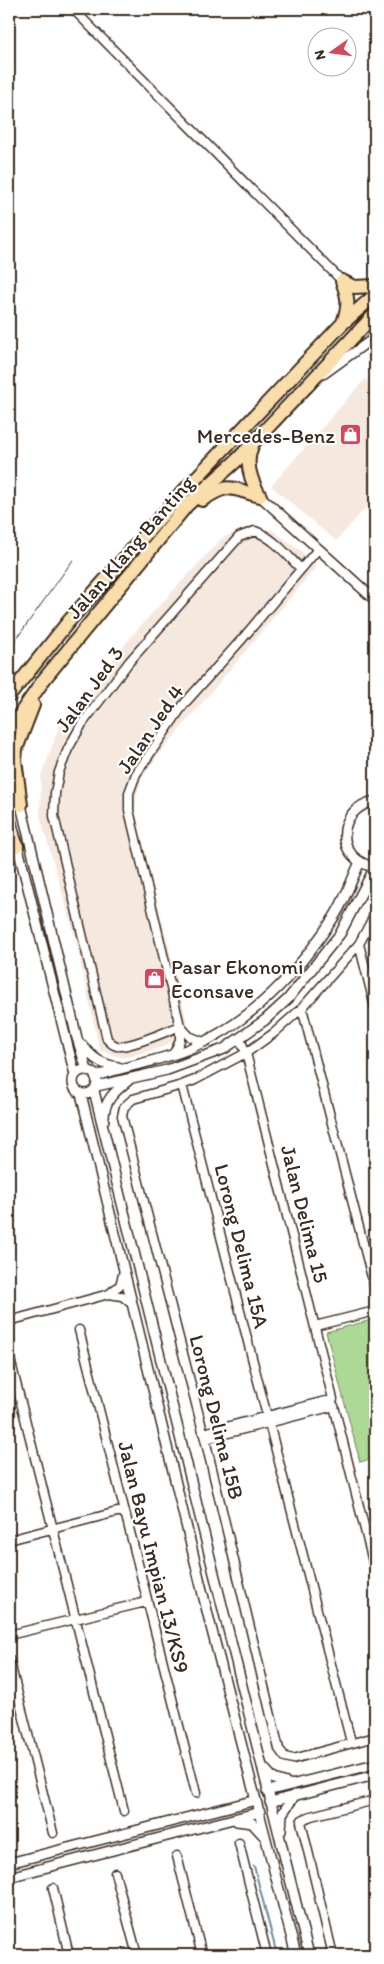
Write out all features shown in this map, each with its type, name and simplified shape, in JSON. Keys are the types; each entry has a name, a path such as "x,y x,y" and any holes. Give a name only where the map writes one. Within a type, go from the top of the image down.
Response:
{"highway":[{"path":"342,281 354,288 375,286"},
{"path":"342,281 347,294 348,306 342,323"},
{"name":"Jalan Klang Banting","path":"9,696 69,621 181,494 342,323 375,295"},
{"path":"372,317 368,312 375,303"},
{"name":"Jalan Klang Banting","path":"9,730 46,678 186,505 253,444 372,317"},
{"path":"253,444 248,463 252,481 260,496"},
{"path":"186,505 225,488 234,487 260,496"},
{"path":"22,805 15,760 16,749 29,713 46,678"},
{"path":"9,826 17,846"}],"street":[{"path":"73,9 342,281"},
{"path":"372,317 375,332"},
{"path":"304,389 375,337"},
{"path":"260,496 375,600"},
{"name":"Jalan Jed 3","path":"180,1026 159,1035 123,1046 111,1044 108,1039 54,816 55,793 59,772 74,736 123,670 239,537 256,531 263,534 277,544 300,569"},
{"name":"Jalan Jed 4","path":"174,1053 180,1040 180,1026 129,810 129,793 136,774 184,704 318,549"},
{"path":"9,788 22,805 77,1038 87,1070 96,1076"},
{"path":"82,1094 89,1094 95,1089 131,1078 167,1070 224,1049 240,1039 288,1000 340,934 375,867 360,862 353,856 348,848 345,830 352,813 367,803 375,801"},
{"path":"9,812 75,1075 74,1086 82,1094 104,1130"},
{"path":"96,1076 174,1053 203,1042 254,1011 279,988 333,919 360,862"},
{"path":"182,1085 246,1053 274,1033 302,1008 359,944 375,914"},
{"path":"359,944 375,1007"},
{"path":"302,1008 375,1289"},
{"path":"239,1020 237,1030 240,1039"},
{"path":"180,1026 189,1036 203,1042"},
{"path":"222,1030 240,1039"},
{"path":"77,1038 88,1053 100,1062 110,1066 125,1067"},
{"name":"Jalan Delima 15","path":"240,1039 246,1053 375,1570"},
{"path":"75,1075 82,1070 87,1070"},
{"path":"96,1076 95,1089 104,1130 309,1955"},
{"path":"104,1130 103,1112 106,1104 112,1095 131,1078"},
{"name":"Lorong Delima 15B","path":"182,1085 134,1099 124,1106 122,1116 204,1436 279,1748 285,1757 293,1759 351,1742"},
{"name":"Lorong Delima 15A","path":"182,1085 351,1742"},
{"path":"82,1094 210,1623 296,1955"},
{"path":"109,1294 120,1285 124,1270"},
{"path":"9,1321 109,1294 122,1296 132,1304"},
{"path":"315,1326 375,1311"},
{"name":"Jalan Bayu Impian 13/KS9","path":"79,1330 146,1602 196,1793"},
{"path":"9,1355 124,1811"},
{"path":"204,1436 334,1402"},
{"path":"9,1540 54,1530 117,1512 122,1512 125,1515"},
{"path":"9,1635 146,1602"},
{"path":"9,1659 52,1833"},
{"path":"351,1742 375,1737"},
{"path":"260,1763 274,1779 292,1784"},
{"path":"267,1791 375,1764"},
{"path":"270,1802 375,1775"},
{"path":"241,1804 248,1797 251,1782"},
{"path":"282,1848 282,1814 295,1795"},
{"path":"9,1863 256,1800"},
{"path":"333,1955 301,1826 302,1820 375,1800"},
{"path":"9,1877 260,1812"},
{"path":"229,1820 247,1821 257,1826 270,1852"},
{"path":"239,1843 267,1955"},
{"path":"177,1856 202,1955"},
{"path":"115,1873 137,1955"},
{"path":"52,1888 69,1955"}],"shaded area":[{"name":"Mercedes-Benz","path":"365,379 375,389 375,497 336,541 271,486"},
{"path":"249,526 272,530 301,551 317,566 159,754 142,778 135,810 189,1030 163,1047 124,1058 100,1051 75,937 40,816 41,777 59,727 135,632 222,538"}],"green space":[{"path":"375,1319 375,1458 360,1462 326,1332"}],"waterway":[{"path":"254,1866 277,1955"}],"tram line":[{"path":"9,649 73,560"}],"place":[{"name":"Mercedes-Benz","path":"351,435"},
{"name":"Pasar Ekonomi Econsave","path":"155,978"}]}
